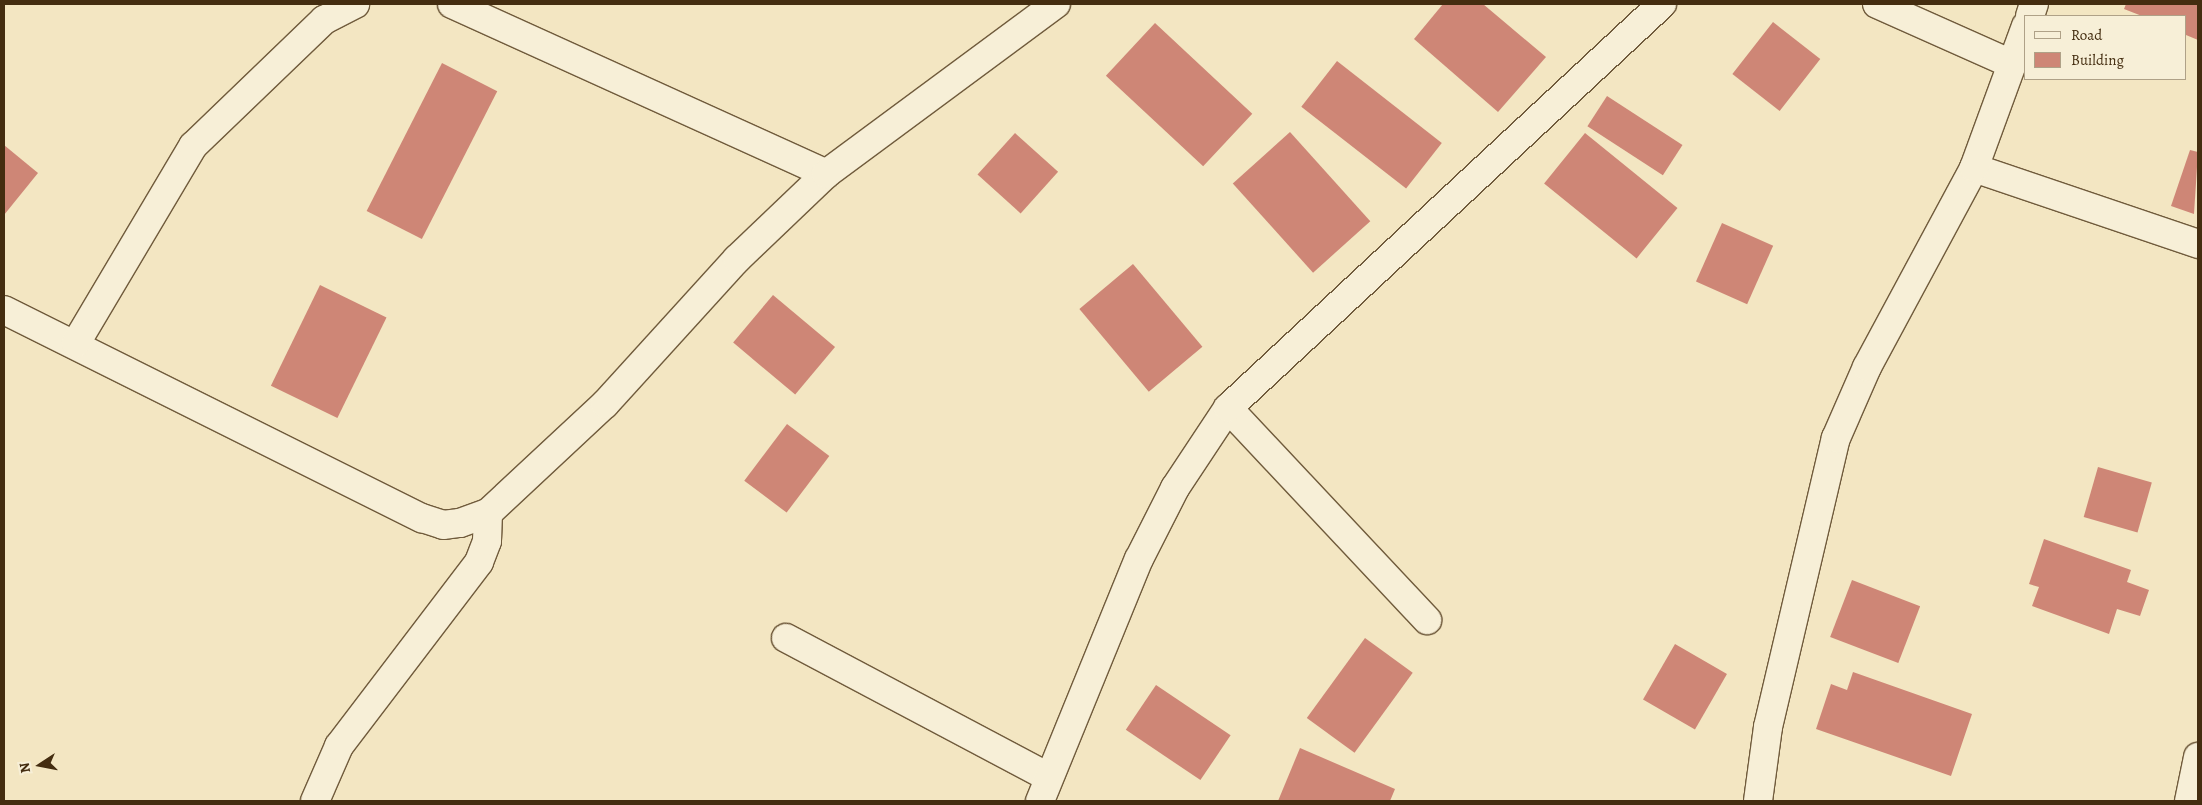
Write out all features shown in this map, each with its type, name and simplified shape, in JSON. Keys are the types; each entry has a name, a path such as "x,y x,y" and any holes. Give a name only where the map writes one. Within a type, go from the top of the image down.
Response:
{"street":[{"path":"76,343 193,146 324,20 355,4"},
{"path":"452,4 826,174"},
{"path":"4,310 76,343 422,518 443,525 488,513 605,404 731,265 826,174 1056,4"},
{"path":"786,638 1044,789 1139,559 1175,488 1228,408 1662,4"},
{"path":"1877,4 2012,64"},
{"path":"1758,801 1768,727 1836,438 1867,367 1974,168 2024,31"},
{"path":"1974,168 2198,244"},
{"path":"1228,408 1427,620"},
{"path":"316,801 345,738 479,562 487,542 488,513"},
{"path":"2189,801 2198,757"}],"building":[{"path":"1443,4 1483,4 1546,57 1498,112 1414,39"},
{"path":"2126,4 2198,4 2198,40 2187,35 2187,15 2139,15 2124,9"},
{"path":"1773,22 1820,59 1780,111 1732,74"},
{"path":"1155,23 1252,114 1203,166 1106,76"},
{"path":"1337,61 1442,143 1406,189 1301,107"},
{"path":"442,63 497,91 422,239 367,211"},
{"path":"1607,96 1682,145 1663,175 1587,126"},
{"path":"1290,132 1370,221 1313,273 1233,184"},
{"path":"1015,133 1058,172 1021,213 978,175"},
{"path":"1585,133 1677,208 1637,258 1544,184"},
{"path":"4,145 38,173 4,215"},
{"path":"2190,150 2198,152 2194,214 2171,206"},
{"path":"1722,223 1773,246 1747,304 1696,281"},
{"path":"1133,264 1202,347 1149,392 1079,309"},
{"path":"320,285 387,317 337,418 271,386"},
{"path":"773,295 835,347 795,395 733,342"},
{"path":"787,424 829,456 787,513 744,481"},
{"path":"2098,467 2152,482 2137,532 2084,517"},
{"path":"2044,539 2131,570 2127,582 2149,590 2140,616 2117,609 2109,634 2032,606 2039,587 2029,584"},
{"path":"1852,580 1920,606 1898,663 1830,637"},
{"path":"1365,638 1413,673 1355,753 1307,718"},
{"path":"1675,644 1727,674 1695,729 1643,699"},
{"path":"1853,672 1972,714 1951,776 1816,729 1831,684 1847,690"},
{"path":"1156,685 1231,735 1200,780 1126,730"},
{"path":"1300,748 1395,789 1390,801 1278,801"}]}
